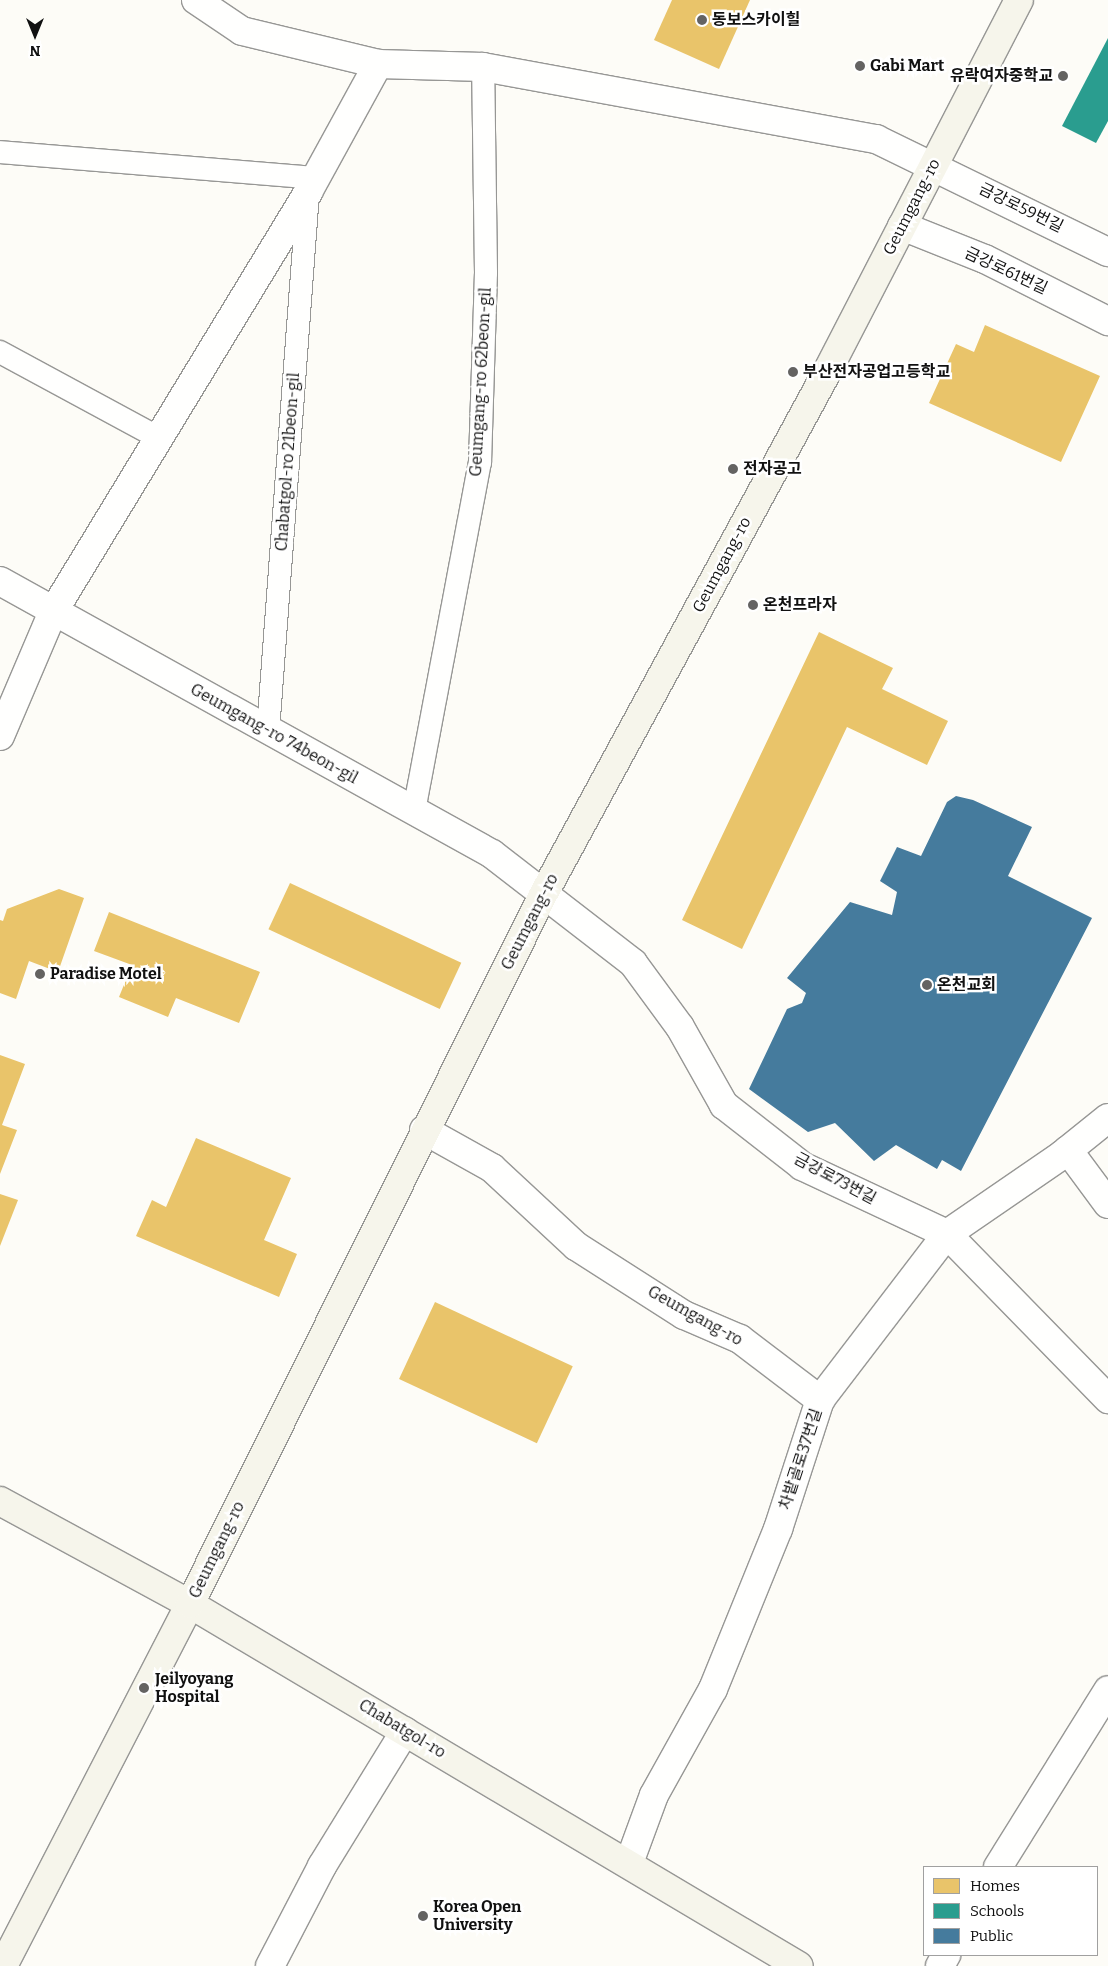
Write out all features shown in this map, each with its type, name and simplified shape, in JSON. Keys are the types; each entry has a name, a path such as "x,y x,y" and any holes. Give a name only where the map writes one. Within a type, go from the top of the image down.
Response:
{"street":[{"path":"196,0 242,31 378,64 483,67 876,139 934,165"},
{"name":"Geumgang-ro","path":"3,1966 190,1604 424,1130 543,895 902,226 1019,0"},
{"name":"Chabatgol-ro 21beon-gil","path":"0,736 53,612 312,185 378,64"},
{"name":"금강로59번길","path":"934,165 1108,252"},
{"name":"금강로61번길","path":"902,226 986,259 1108,321"},
{"name":"Geumgang-ro 74beon-gil","path":"0,581 492,854 543,895"},
{"name":"금강로73번길","path":"543,895 633,963 680,1027 724,1105 802,1166 947,1234 1108,1399"},
{"name":"차밭골로37번길","path":"629,1862 654,1795 714,1688 778,1529 820,1400 947,1234 1068,1150 1108,1118"},
{"name":"Geumgang-ro","path":"424,1130 492,1168 576,1246 684,1315 740,1339 820,1400"},
{"path":"1068,1150 1108,1204"},
{"name":"Chabatgol-ro","path":"0,1501 190,1604 629,1862 800,1966"},
{"path":"999,1866 1108,1690"},
{"path":"270,1966 322,1866 405,1731"}],"lane":[{"name":"Geumgang-ro 62beon-gil","path":"414,811 480,463 486,273 483,67"},
{"path":"0,152 312,185"},
{"name":"Chabatgol-ro 21beon-gil","path":"268,731 312,185"},
{"path":"0,352 159,438"}],"building: Homes":[{"name":"동보스카이힐","path":"672,0 750,0 719,69 654,40"},
{"path":"985,325 1100,376 1061,462 929,403 956,344 974,352"},
{"path":"819,632 893,668 882,689 948,721 927,765 847,727 742,949 682,920"},
{"path":"290,883 461,963 440,1009 268,929"},
{"path":"59,889 84,898 58,972 29,961 16,999 0,993 0,920 3,921 7,909"},
{"path":"109,912 260,972 239,1023 176,998 168,1017 119,997 132,965 94,951"},
{"path":"0,1055 25,1064 2,1125 17,1130 0,1174"},
{"path":"196,1138 291,1178 264,1240 297,1254 279,1297 136,1236 152,1200 166,1207"},
{"path":"0,1194 18,1200 0,1246"},
{"path":"435,1302 573,1366 537,1443 399,1379"}],"building: Schools":[{"path":"1108,38 1108,121 1096,143 1062,126"}],"building: Public":[{"name":"온천교회","path":"956,796 973,800 1032,827 1008,876 1092,918 961,1171 942,1160 937,1169 896,1145 874,1161 835,1123 808,1132 749,1089 787,1009 802,1003 806,993 787,978 850,902 892,915 897,892 880,881 897,847 921,856 947,802"}],"place":[{"name":"동보스카이힐","path":"702,20"},
{"name":"Gabi Mart","path":"860,66"},
{"name":"유락여자중학교","path":"1063,76"},
{"name":"부산전자공업고등학교","path":"793,372"},
{"name":"전자공고","path":"733,469"},
{"name":"온천프라자","path":"753,605"},
{"name":"Paradise Motel","path":"40,974"},
{"name":"온천교회","path":"927,985"},
{"name":"Jeilyoyang Hospital","path":"144,1688"},
{"name":"Korea Open University","path":"423,1916"}]}
